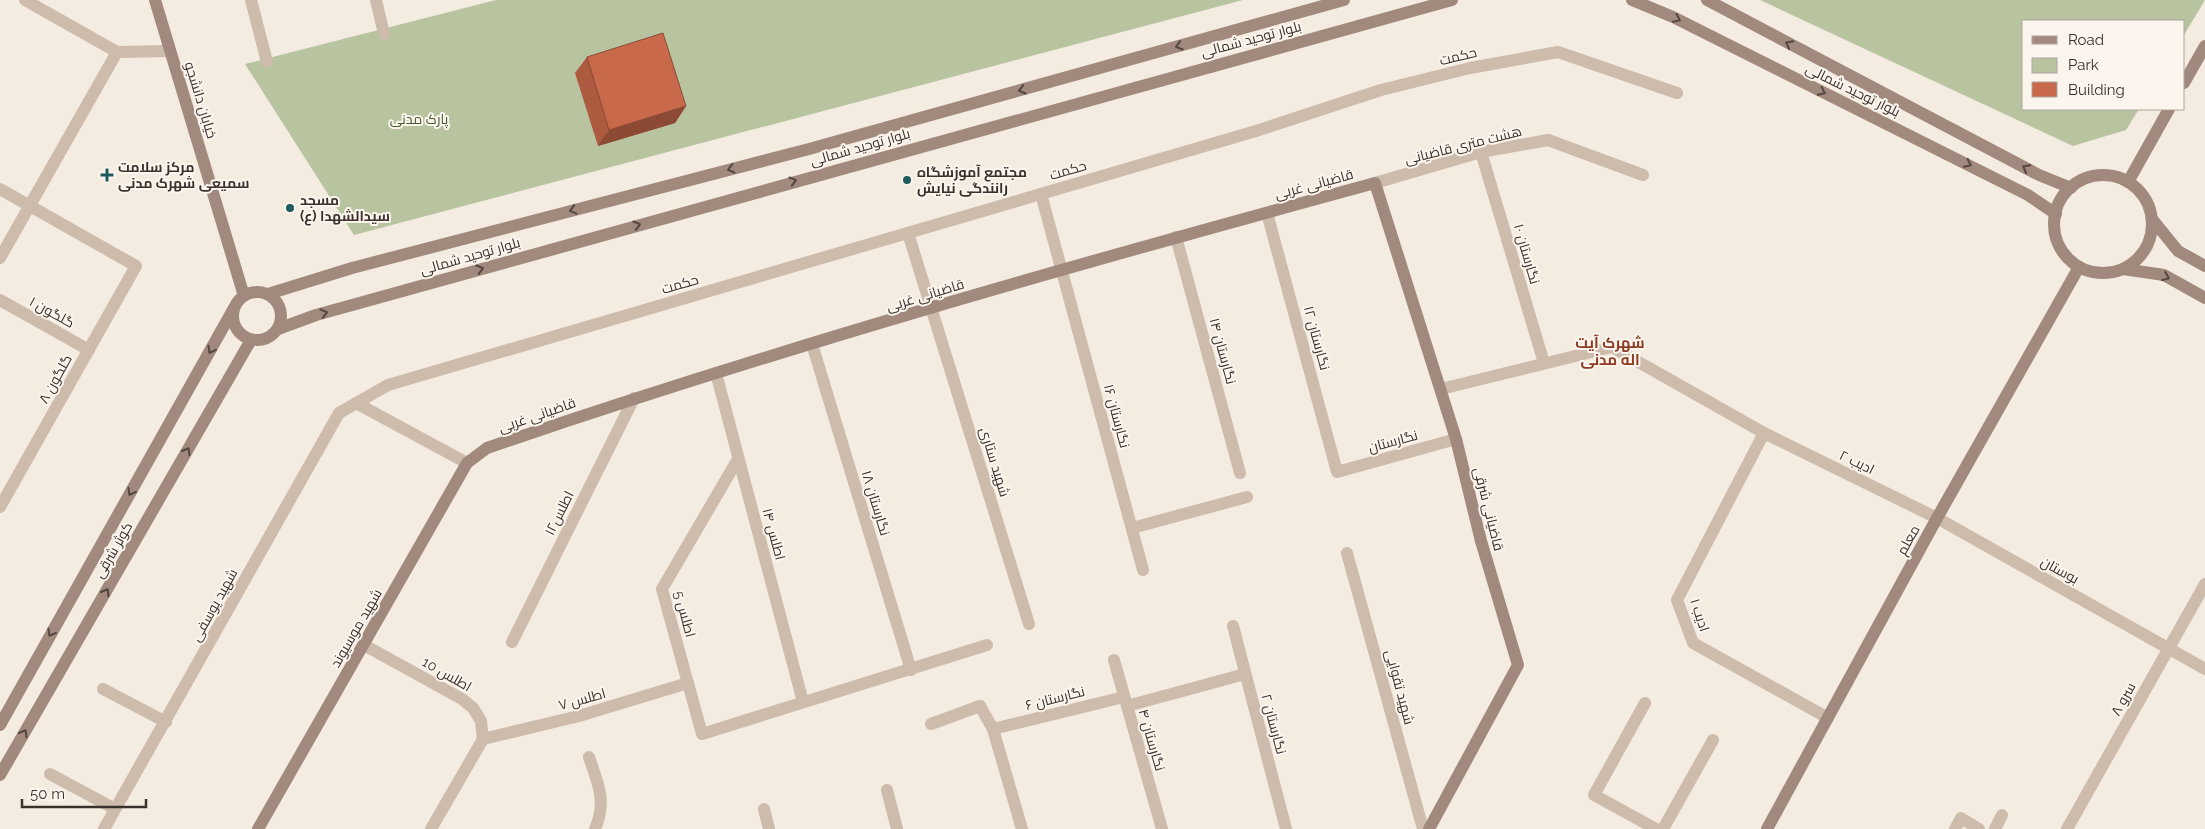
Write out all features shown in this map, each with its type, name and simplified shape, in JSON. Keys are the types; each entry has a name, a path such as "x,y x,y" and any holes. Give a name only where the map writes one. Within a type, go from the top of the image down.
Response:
{"main road":[{"name":"خیابان دانشجو","path":"155,0 244,296"},
{"name":"بلوار توحید شمالی","path":"268,294 352,268 810,149 1344,0"},
{"name":"بلوار توحید شمالی","path":"278,329 335,309 1452,0"},
{"name":"بلوار توحید شمالی","path":"1632,0 1673,17 2028,194 2056,214"},
{"name":"بلوار توحید شمالی","path":"1707,0 2039,175 2071,188"},
{"path":"2185,81 2205,46"},
{"path":"2128,182 2168,110"},
{"path":"2098,175 2114,176 2128,182 2140,192 2148,204 2152,219 2151,234 2146,249 2136,261 2123,269 2108,273 2093,272 2079,267 2067,257 2059,244 2055,229 2056,214 2061,200 2071,188 2084,180 2098,175"},
{"name":"قاضیانی غربی","path":"487,448 634,398 1062,269 1375,183"},
{"name":"قاضیانی شرقی","path":"1375,183 1456,439 1481,541 1518,665 1429,829"},
{"path":"2152,219 2178,251 2205,266"},
{"name":"معلم","path":"1767,829 1937,518 2079,267"},
{"path":"2123,269 2164,275 2205,298"},
{"path":"258,292 268,294 276,300 281,309 278,329 271,336 261,340 251,340 235,328 234,308 244,296 258,292"},
{"name":"کوثر شرقی","path":"0,725 234,308"},
{"name":"کوثر شرقی","path":"0,775 251,340"},
{"name":"شهید موسیوند","path":"258,829 467,463 487,448"}],"street":[{"path":"24,0 117,52 170,51"},
{"path":"251,0 267,62"},
{"path":"376,0 384,34"},
{"path":"0,258 117,52"},
{"name":"حکمت","path":"356,403 388,385 1256,131 1381,90 1470,68 1558,52 1677,93"},
{"name":"هشت متری قاضیانی","path":"1375,183 1481,152 1548,140 1643,175"},
{"name":"نگارستان ۱۰","path":"1481,152 1544,364"},
{"path":"0,189 30,206"},
{"name":"نگارستان ۱۶","path":"1041,194 1143,570"},
{"name":"گلگون ۸","path":"0,507 136,266 30,206"},
{"name":"نگارستان ۱۲","path":"1267,213 1337,472"},
{"name":"شهید ستاری","path":"908,233 1029,624"},
{"name":"نگارستان ۱۴","path":"1176,237 1240,473"},
{"name":"گلگون ۱","path":"0,300 89,350"},
{"name":"نگارستان ۱۸","path":"812,344 911,670"},
{"name":"ادیب ۲","path":"1441,389 1612,347 1764,432 1937,518"},
{"name":"اطلس ۱۴","path":"716,373 803,702"},
{"name":"اطلس۱۲","path":"512,642 634,398"},
{"path":"356,403 467,463"},
{"name":"شهید یوسفی","path":"104,829 339,412 356,403"},
{"name":"ادیب ۱","path":"1764,432 1677,600 1693,643 1828,718"},
{"name":"نگارستان","path":"1337,472 1456,439"},
{"name":"اطلس 5","path":"738,459 662,590 702,734 803,702"},
{"path":"1132,528 1246,496"},
{"name":"بوستان","path":"1937,518 2205,669"},
{"name":"شهید تقوایی","path":"1347,553 1423,829"},
{"name":"سرو ۸","path":"2067,829 2205,584"},
{"name":"نگارستان ۲","path":"1233,626 1286,829"},
{"name":"اطلس 10","path":"364,645 462,699 473,708 481,721 483,739"},
{"path":"803,702 987,645"},
{"name":"نگارستان ۴","path":"1114,660 1162,829"},
{"name":"نگارستان ۶","path":"993,729 1246,674"},
{"name":"اطلس ۷","path":"483,739 578,716 688,683"},
{"path":"103,689 166,722"},
{"path":"1645,703 1594,795 1656,829"},
{"path":"931,724 980,706 993,729 1022,829"},
{"path":"431,829 483,739"},
{"path":"1663,829 1713,740"},
{"path":"589,757 602,796 601,815 595,829"},
{"path":"50,774 115,809"},
{"path":"887,790 897,829"},
{"path":"764,809 768,829"},
{"path":"1995,829 2002,815"},
{"path":"1956,829 1962,818 1979,829"}],"green space":[{"name":"پارک مدنی","path":"496,0 1243,0 354,235 245,64"},
{"path":"1760,0 2205,0 2185,33 2185,20 2022,20 2022,110 2138,110 2126,130 2073,146"}],"building":[{"path":"663,33 686,106 609,130 587,57"}],"place":[{"name":"مرکز سلامت سمیعی شهرک مدنی","path":"107,175"},
{"name":"مجتمع آموزشگاه رانندگی نیایش","path":"907,180"},
{"name":"مسجد سیدالشهدا (ع)","path":"290,208"}],"district":[{"name":"شهرک آیت اله مدنی","path":"1610,352"}]}
